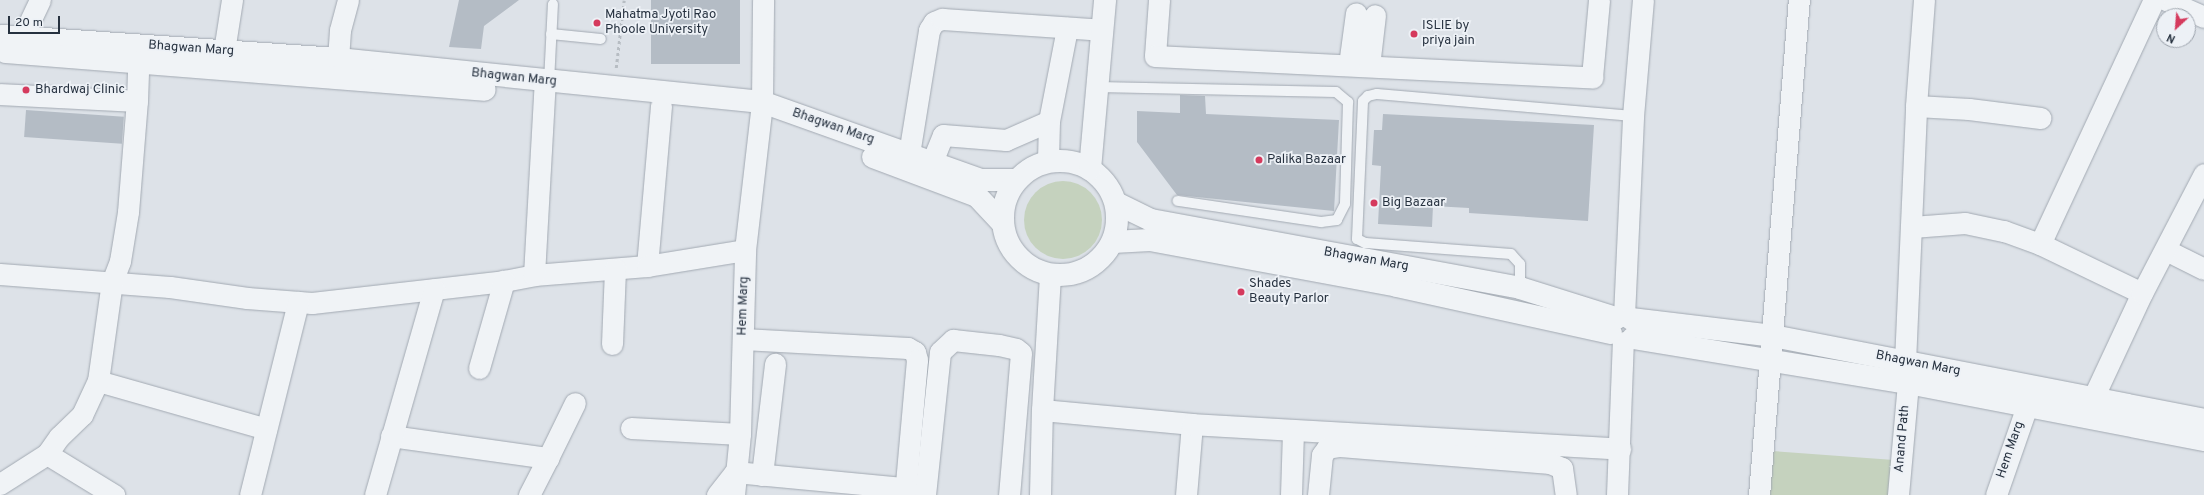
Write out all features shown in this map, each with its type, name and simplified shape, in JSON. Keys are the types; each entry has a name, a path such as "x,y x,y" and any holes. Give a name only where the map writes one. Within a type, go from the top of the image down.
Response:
{"street":[{"path":"22,38 40,0"},
{"path":"224,51 232,0"},
{"path":"338,59 340,30 348,0"},
{"name":"Hem Marg","path":"734,495 735,472 740,434 745,250 761,110 763,0"},
{"path":"1090,169 1105,0"},
{"path":"1159,0 1155,56 1592,77 1599,0"},
{"path":"1617,495 1633,116 1643,0"},
{"path":"1760,495 1768,359 1773,336 1799,0"},
{"name":"Anand Path","path":"1898,495 1908,383 1905,362 1916,106 1924,0"},
{"path":"2040,244 2154,0"},
{"path":"2166,0 2204,17"},
{"path":"1359,66 1365,14"},
{"path":"909,154 929,30 934,22 942,19 1102,30"},
{"path":"1048,161 1049,121 1067,28"},
{"name":"Bhagwan Marg","path":"0,36 136,54 338,76 614,89 761,110 909,154 981,180 1015,180"},
{"name":"Bhagwan Marg","path":"0,52 136,54 224,51 338,59 546,86 661,106 761,110 977,196 1001,222"},
{"path":"0,484 47,454 59,437 82,415 98,381 112,282 120,261 128,212 137,101 136,54"},
{"path":"534,275 546,86"},
{"path":"0,94 137,101"},
{"path":"647,266 661,106"},
{"path":"1916,106 2040,118"},
{"path":"914,120 943,135 1006,140 1049,121"},
{"path":"932,162 943,135"},
{"path":"1068,160 1090,169 1106,182 1116,203 1118,222 1113,242 1101,258 1078,273 1063,276 1050,275 1025,264 1007,243 1001,222 1005,197 1015,180 1025,171 1048,161 1068,160"},
{"path":"2093,398 2142,293 2166,250 2204,174"},
{"name":"Bhagwan Marg","path":"1116,203 1151,220 1520,288 1623,328 1773,336 2204,420"},
{"path":"1912,227 1965,223 2004,231 2040,244 2142,293"},
{"name":"Bhagwan Marg","path":"1113,242 1158,242 1623,328 1768,359 1908,383 2204,440"},
{"path":"0,274 112,282 312,303 504,281 534,275 647,266 745,250"},
{"path":"2166,250 2204,269"},
{"path":"612,344 615,269"},
{"path":"1040,495 1042,410 1050,275"},
{"path":"478,368 504,281"},
{"path":"375,495 434,289"},
{"path":"250,495 298,302"},
{"path":"717,495 735,472 905,491 917,360 915,352 908,348 743,339"},
{"path":"925,495 940,352 953,340 999,345 1021,353 1009,495"},
{"path":"762,475 775,364"},
{"path":"98,381 266,429"},
{"path":"529,495 575,403"},
{"name":"Hem Marg","path":"1996,495 2027,406"},
{"path":"1042,410 1192,424 1620,449"},
{"path":"1186,495 1192,424"},
{"path":"630,428 740,434"},
{"path":"1290,495 1293,430"},
{"path":"391,436 548,458"},
{"path":"1014,440 1041,441"},
{"path":"1318,495 1322,455 1327,448 1340,446 1550,463 1562,468 1566,495"},
{"path":"47,454 114,495"}],"lane":[{"path":"546,86 552,4"},
{"path":"551,34 602,38"},
{"path":"1097,87 1336,92 1348,102 1345,204 1337,220 1321,222 1178,201"},
{"path":"1520,288 1520,264 1511,254 1365,243 1357,239 1363,101 1368,96 1377,94 1633,116"}],"path":[{"path":"614,89 624,0"}],"green space":[{"path":"1063,181 1078,184 1090,193 1099,205 1102,220 1099,235 1090,247 1078,256 1063,259 1048,256 1036,247 1027,235 1024,220 1027,205 1036,193 1048,184"},
{"path":"1772,451 1894,460 1892,495 1769,495"}],"building":[{"path":"459,0 519,0 484,26 481,49 449,47"},
{"path":"651,0 740,0 740,64 651,64"},
{"path":"1180,95 1205,96 1206,114 1339,120 1334,211 1177,195 1137,142 1137,111 1180,113"},
{"path":"26,110 124,117 122,144 24,137"},
{"path":"1383,114 1594,125 1588,221 1469,213 1469,208 1433,206 1432,227 1378,224 1381,166 1372,165 1374,130 1382,130"}],"place":[{"name":"Mahatma Jyoti Rao Phoole University","path":"597,23"},
{"name":"ISLIE by priya jain","path":"1414,34"},
{"name":"Bhardwaj Clinic","path":"26,90"},
{"name":"Palika Bazaar","path":"1259,160"},
{"name":"Big Bazaar","path":"1374,203"},
{"name":"Shades Beauty Parlor","path":"1241,292"}]}
